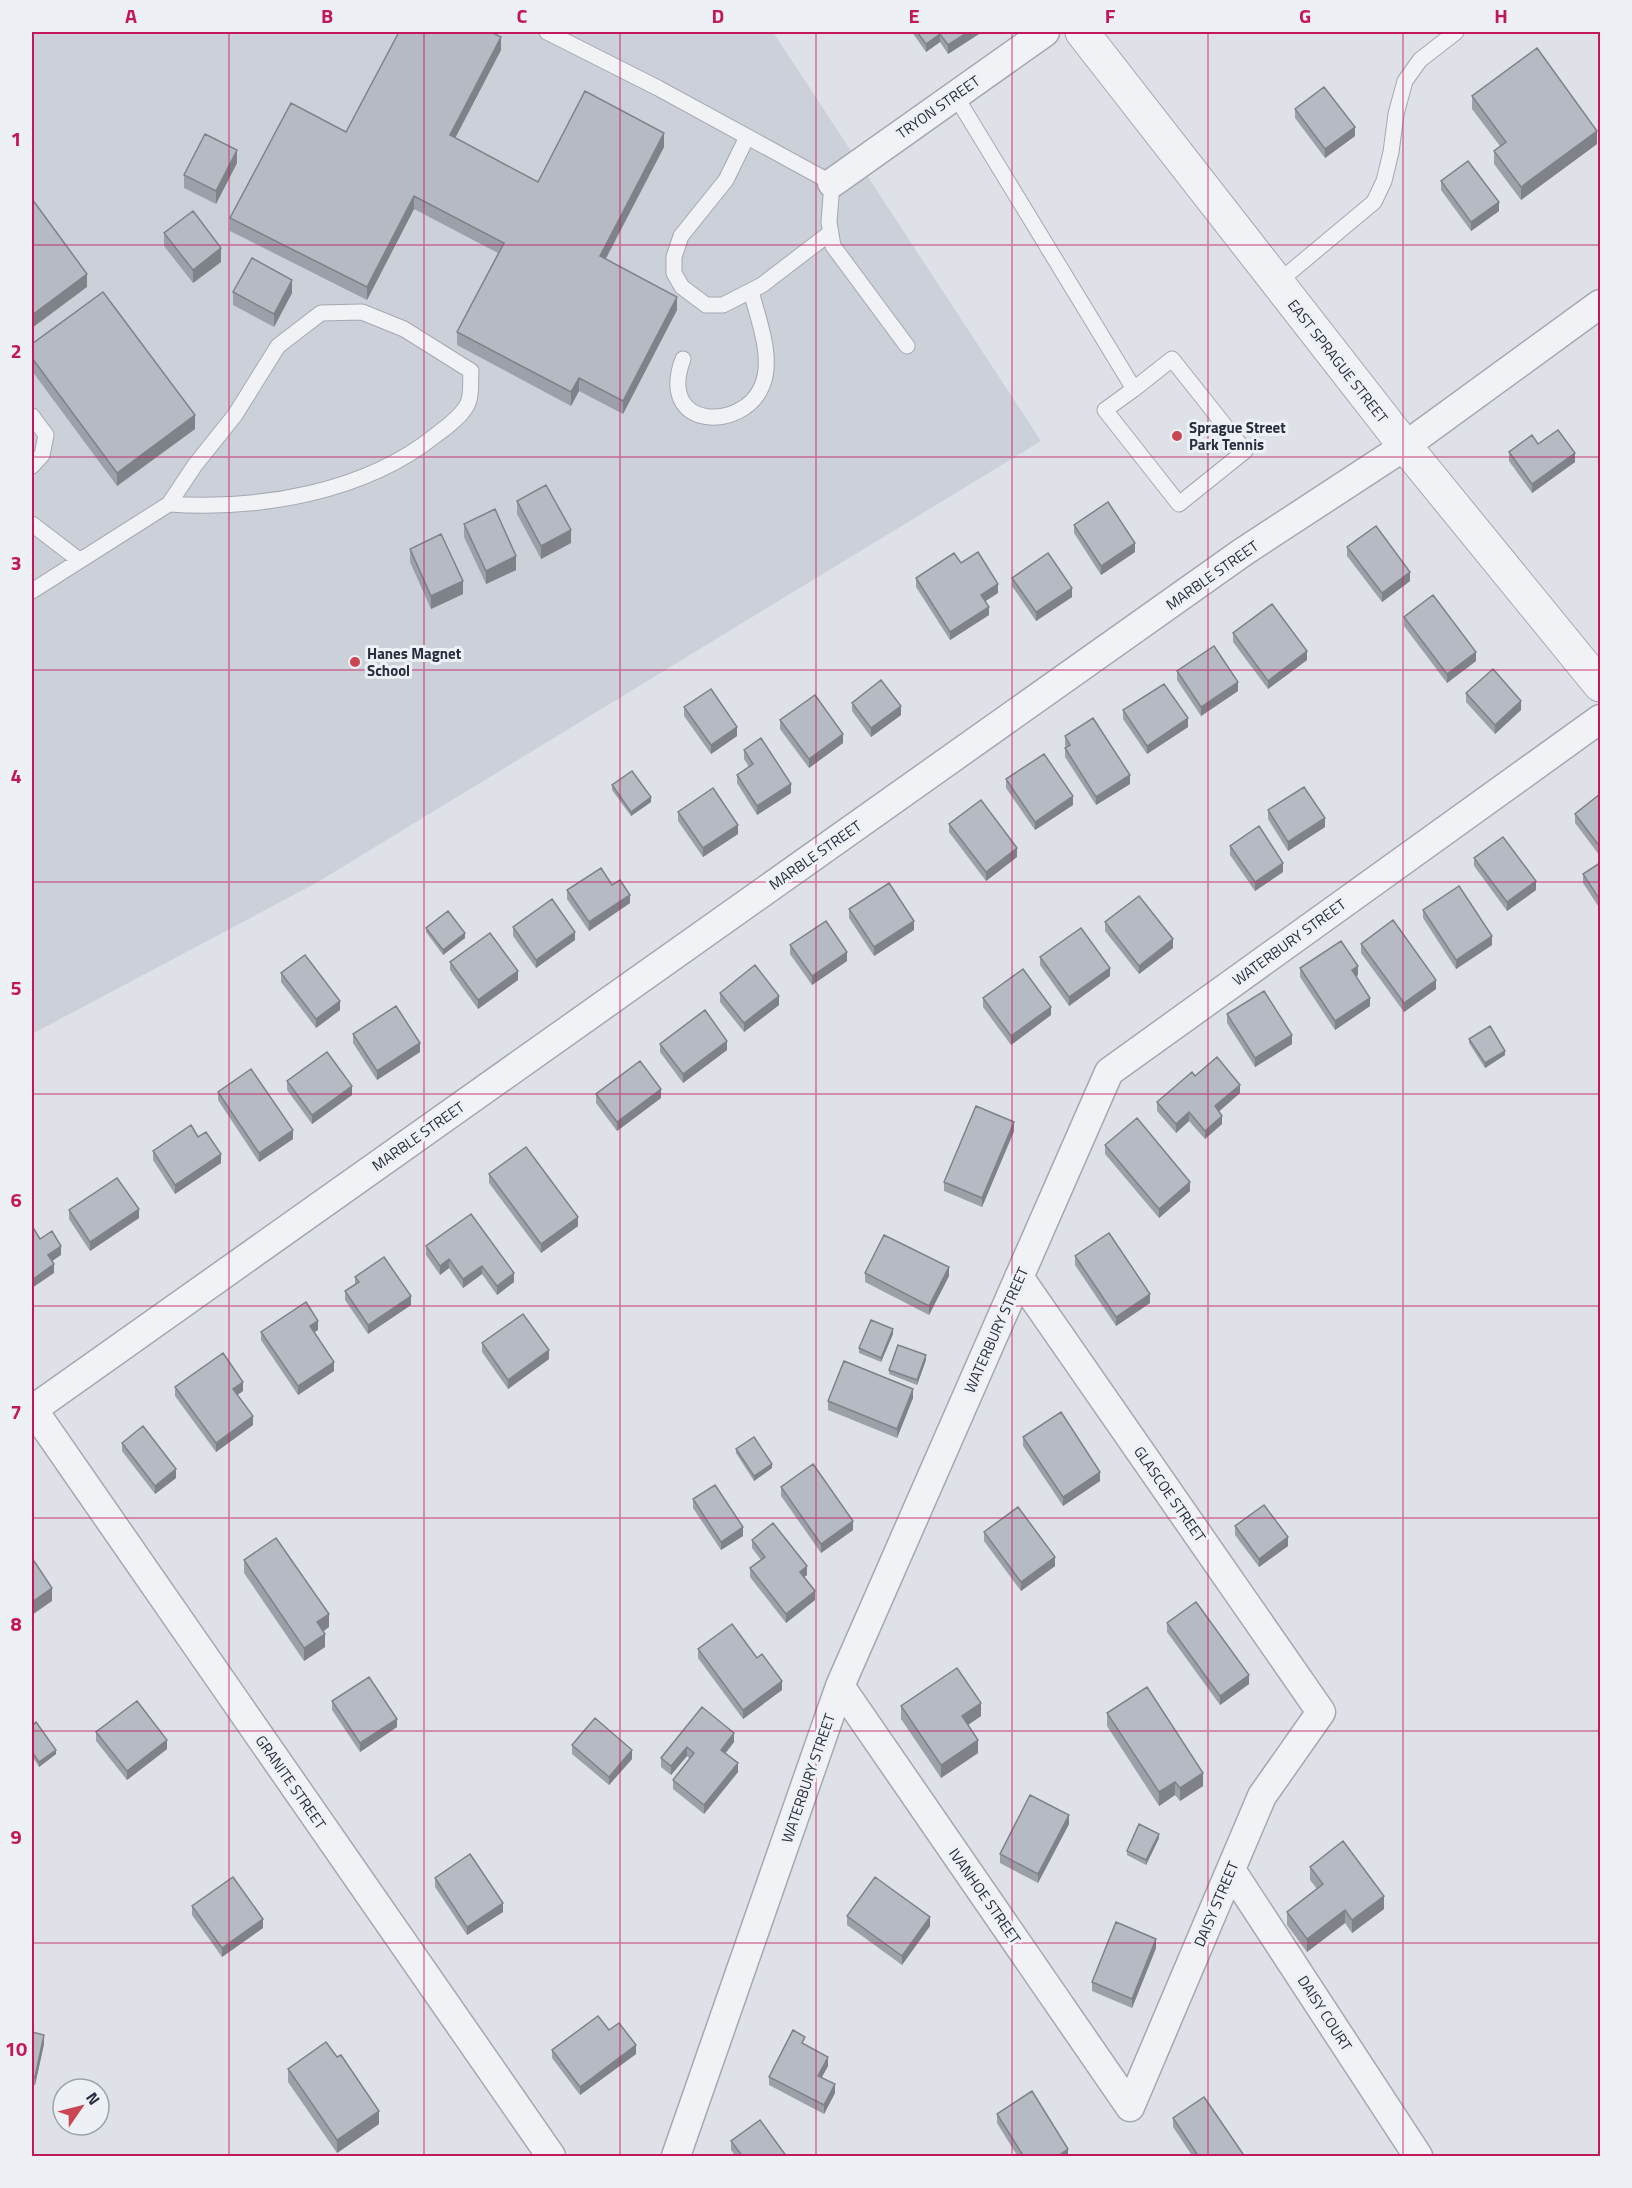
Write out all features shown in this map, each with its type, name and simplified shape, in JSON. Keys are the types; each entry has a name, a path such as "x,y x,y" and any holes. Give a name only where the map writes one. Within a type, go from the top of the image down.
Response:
{"street":[{"name":"TRYON STREET","path":"832,183 1045,32"},
{"name":"EAST SPRAGUE STREET","path":"1082,32 1405,446 1600,685"},
{"name":"MARBLE STREET","path":"32,1409 1243,552 1405,446 1600,304"},
{"name":"WATERBURY STREET","path":"676,2157 840,1686 1109,1072 1600,719"},
{"name":"GLASCOE STREET","path":"1019,1277 1321,1712"},
{"name":"GRANITE STREET","path":"32,1409 551,2157"},
{"name":"IVANHOE STREET","path":"840,1686 1130,2107"},
{"name":"DAISY STREET","path":"1130,2107 1263,1796 1321,1712"},
{"name":"DAISY COURT","path":"1231,1870 1418,2157"}],"lane":[{"path":"547,32 832,183 830,233 833,246 907,346"},
{"path":"1278,283 1374,202 1389,162 1396,114 1405,81 1420,60 1456,32"},
{"path":"955,96 1134,389"},
{"path":"747,137 726,180 681,236 674,257 674,273 682,287 706,305 723,305 751,291 830,233"},
{"path":"683,359 677,375 677,390 686,407 697,416 710,418 729,414 746,405 762,387 766,364 763,338 751,291"},
{"path":"32,591 169,504 195,465 235,416 278,345 321,313 362,312 404,329 471,371 469,402 449,425 420,448 369,475 300,496 209,507 169,504"},
{"path":"1172,359 1245,451 1179,504 1105,410 1134,389 1172,359"},
{"path":"32,416 46,435 42,455 32,466"},
{"path":"32,524 79,560"}],"shaded area":[{"name":"Hanes Magnet School","path":"32,32 773,32 1041,441 316,883 32,1034"}],"building":[{"path":"399,32 491,32 501,37 450,135 538,182 585,91 664,133 600,256 677,297 623,401 579,378 571,392 457,332 504,243 414,196 367,287 230,218 291,103 346,132"},
{"path":"917,32 968,32 948,45 940,34 926,44"},
{"path":"1537,48 1597,131 1521,187 1494,151 1506,142 1472,96"},
{"path":"1324,87 1355,127 1325,149 1295,109"},
{"path":"205,134 237,150 216,191 184,175"},
{"path":"1468,161 1499,202 1471,222 1441,181"},
{"path":"32,199 87,274 32,315"},
{"path":"193,211 221,248 193,270 164,233"},
{"path":"252,258 292,280 274,314 233,292"},
{"path":"103,292 195,415 117,473 32,358 32,344"},
{"path":"1558,430 1575,453 1532,484 1509,452 1532,435 1538,444"},
{"path":"546,485 571,530 541,546 517,501"},
{"path":"1108,502 1135,543 1101,566 1074,525"},
{"path":"495,509 516,556 486,571 464,524"},
{"path":"1376,526 1410,572 1382,593 1347,547"},
{"path":"441,534 463,581 431,596 410,549"},
{"path":"978,552 998,584 981,595 989,607 950,632 916,578 954,553 961,563"},
{"path":"1048,553 1072,588 1036,612 1012,578"},
{"path":"1433,595 1476,652 1447,674 1404,617"},
{"path":"1272,604 1307,651 1268,681 1233,633"},
{"path":"1214,646 1238,682 1201,707 1177,671"},
{"path":"1493,669 1521,701 1495,725 1466,693"},
{"path":"881,680 901,706 871,728 852,703"},
{"path":"1164,684 1188,718 1147,746 1123,710"},
{"path":"711,689 737,727 711,745 684,707"},
{"path":"815,695 843,734 809,759 780,720"},
{"path":"1093,718 1130,775 1096,797 1065,748 1070,745 1065,736"},
{"path":"761,738 791,784 757,806 737,775 753,764 744,750"},
{"path":"1044,754 1073,796 1035,822 1006,779"},
{"path":"632,771 651,797 631,812 612,785"},
{"path":"1304,787 1325,818 1288,842 1268,810"},
{"path":"713,788 738,825 703,848 678,812"},
{"path":"1600,794 1600,847 1575,814"},
{"path":"981,800 1017,848 986,872 949,824"},
{"path":"1259,826 1283,863 1255,882 1230,846"},
{"path":"1503,837 1536,881 1507,902 1474,858"},
{"path":"1600,863 1600,900 1583,874"},
{"path":"601,868 612,885 620,880 630,895 589,922 567,890"},
{"path":"889,883 914,921 874,947 849,909"},
{"path":"1459,886 1492,936 1456,960 1423,910"},
{"path":"1139,896 1173,939 1139,966 1105,922"},
{"path":"552,899 575,932 536,960 513,927"},
{"path":"448,911 465,933 443,950 426,928"},
{"path":"1393,920 1436,980 1404,1003 1361,944"},
{"path":"826,921 847,952 812,976 790,945"},
{"path":"1081,928 1110,968 1069,997 1040,957"},
{"path":"490,933 518,971 478,1000 450,962"},
{"path":"1341,941 1358,966 1352,970 1370,998 1335,1021 1300,968"},
{"path":"305,955 340,1001 316,1019 281,973"},
{"path":"755,965 779,996 744,1023 720,993"},
{"path":"1023,969 1051,1007 1011,1036 983,998"},
{"path":"1264,991 1292,1035 1255,1058 1227,1014"},
{"path":"396,1006 420,1043 377,1071 353,1034"},
{"path":"705,1010 727,1041 683,1074 660,1044"},
{"path":"1490,1026 1505,1051 1485,1063 1469,1039"},
{"path":"327,1052 352,1086 312,1115 287,1081"},
{"path":"1217,1057 1240,1085 1215,1106 1222,1116 1205,1131 1189,1112 1176,1124 1157,1102 1192,1072 1195,1076"},
{"path":"640,1061 661,1089 617,1122 596,1094"},
{"path":"251,1069 293,1130 259,1153 218,1092"},
{"path":"976,1106 1014,1122 982,1198 944,1182"},
{"path":"1137,1118 1190,1182 1159,1209 1105,1145"},
{"path":"191,1125 198,1137 206,1132 221,1154 175,1185 153,1151"},
{"path":"526,1147 578,1217 541,1244 489,1174"},
{"path":"117,1178 139,1209 90,1242 69,1210"},
{"path":"471,1214 514,1273 497,1286 482,1266 463,1279 449,1259 440,1266 426,1246"},
{"path":"32,1226 40,1239 52,1231 61,1246 48,1255 54,1264 32,1280"},
{"path":"1109,1233 1150,1294 1116,1317 1075,1256"},
{"path":"884,1235 949,1267 929,1306 865,1273"},
{"path":"384,1257 411,1296 368,1325 345,1291 359,1282 355,1277"},
{"path":"306,1302 318,1321 310,1326 334,1362 298,1386 261,1332"},
{"path":"523,1314 549,1350 508,1380 482,1343"},
{"path":"871,1320 893,1329 881,1358 859,1348"},
{"path":"898,1345 926,1355 917,1380 889,1370"},
{"path":"223,1353 243,1382 233,1389 253,1416 216,1443 175,1387"},
{"path":"844,1361 913,1389 897,1429 828,1401"},
{"path":"1061,1412 1100,1472 1063,1497 1023,1437"},
{"path":"143,1426 176,1469 155,1486 122,1443"},
{"path":"754,1437 772,1464 754,1476 736,1449"},
{"path":"813,1464 853,1521 821,1544 781,1487"},
{"path":"715,1485 743,1527 721,1542 693,1499"},
{"path":"1264,1505 1288,1537 1259,1559 1235,1526"},
{"path":"1018,1507 1055,1557 1021,1582 984,1532"},
{"path":"773,1523 807,1566 800,1572 815,1591 786,1614 750,1568 765,1557 752,1540"},
{"path":"276,1538 329,1614 317,1622 325,1634 304,1648 244,1560"},
{"path":"32,1558 52,1588 32,1602"},
{"path":"1196,1602 1249,1675 1220,1696 1167,1623"},
{"path":"732,1624 757,1658 762,1654 782,1681 743,1710 698,1649"},
{"path":"957,1668 981,1703 962,1716 978,1740 941,1765 901,1706"},
{"path":"369,1677 397,1719 360,1743 332,1701"},
{"path":"1147,1687 1203,1773 1180,1788 1175,1782 1159,1792 1107,1713"},
{"path":"137,1701 167,1740 127,1771 96,1732"},
{"path":"702,1707 734,1733 721,1750 738,1763 704,1805 673,1780 694,1753 687,1747 671,1766 661,1758"},
{"path":"595,1718 632,1750 609,1777 572,1745"},
{"path":"36,1722 56,1750 39,1762 32,1752 32,1726"},
{"path":"1030,1795 1069,1815 1038,1874 1000,1854"},
{"path":"1139,1824 1159,1834 1146,1860 1127,1851"},
{"path":"1343,1841 1384,1896 1352,1920 1345,1910 1307,1939 1287,1912 1323,1884 1310,1867"},
{"path":"470,1854 503,1903 467,1927 435,1878"},
{"path":"233,1877 263,1919 222,1948 192,1906"},
{"path":"875,1877 930,1917 902,1956 847,1916"},
{"path":"1116,1922 1156,1939 1132,1999 1092,1982"},
{"path":"598,2016 609,2030 619,2023 636,2045 580,2087 552,2050"},
{"path":"793,2030 805,2037 802,2043 828,2057 818,2076 835,2084 824,2105 769,2077"},
{"path":"32,2032 44,2035 35,2077 32,2076"},
{"path":"326,2042 337,2057 341,2055 379,2111 337,2140 288,2069"},
{"path":"1032,2091 1068,2149 1056,2157 1024,2157 997,2114"},
{"path":"1204,2097 1243,2154 1240,2157 1199,2157 1173,2118"},
{"path":"760,2120 787,2157 743,2157 731,2141"}],"place":[{"name":"Sprague Street Park Tennis","path":"1177,436"},
{"name":"Hanes Magnet School","path":"355,662"}]}
